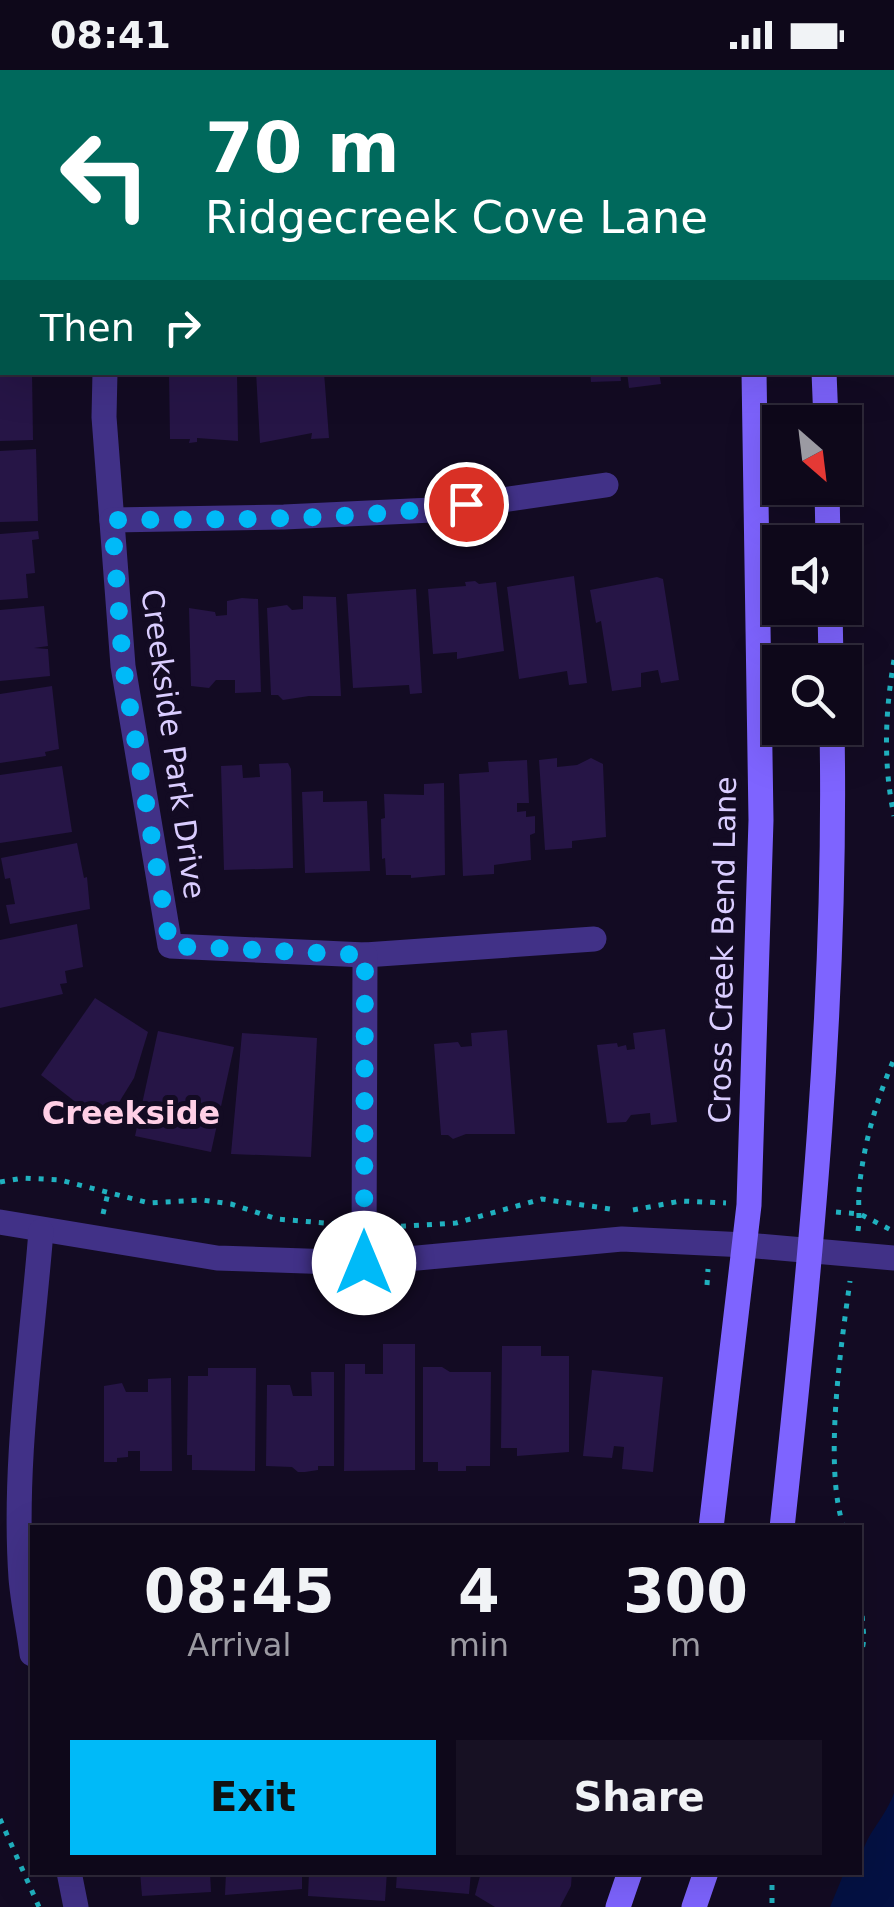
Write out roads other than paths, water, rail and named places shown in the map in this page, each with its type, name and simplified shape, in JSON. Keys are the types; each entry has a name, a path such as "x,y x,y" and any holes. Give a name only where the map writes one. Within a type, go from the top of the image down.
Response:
{"main road":[{"name":"Cross Creek Bend Lane","path":"712,1525 749,1204 762,820 754,375"},
{"path":"824,375 825,405"},
{"path":"782,1525 816,1210 834,817 832,745"},
{"path":"618,1907 629,1875"},
{"path":"694,1907 705,1875"}],"street":[{"name":"Creekside Park Drive","path":"105,375 104,417 123,666 170,946 365,955"},
{"path":"112,520 432,510 606,484"},
{"path":"364,1263 365,955 594,939"},
{"path":"0,1222 217,1258 364,1263 622,1239 894,1258"},
{"path":"30,1640 21,1579 26,1533 23,1444 42,1230"},
{"path":"70,1875 76,1907"}],"district":[{"name":"Creekside","path":"131,1113"}]}
